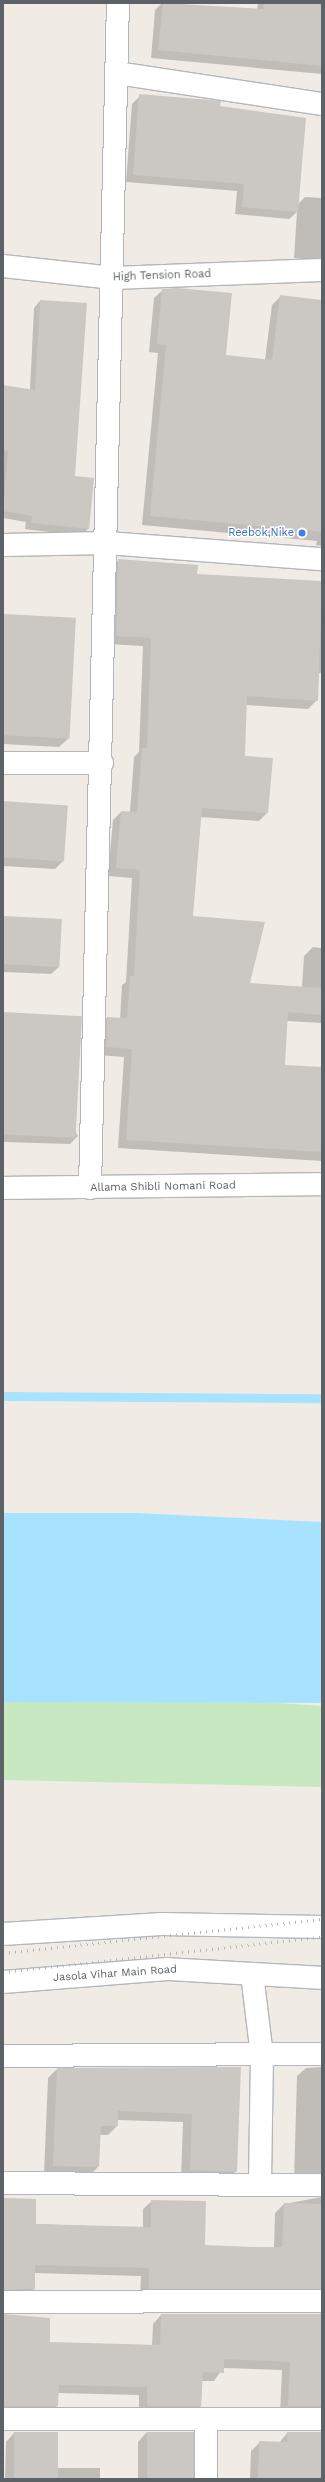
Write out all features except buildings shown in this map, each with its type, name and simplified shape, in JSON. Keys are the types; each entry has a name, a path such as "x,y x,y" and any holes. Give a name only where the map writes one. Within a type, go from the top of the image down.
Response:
{"street":[{"path":"90,1188 114,278 118,3"},
{"path":"117,72 322,104"},
{"name":"High Tension Road","path":"3,266 114,278 322,270"},
{"path":"3,545 107,543 322,559"},
{"path":"3,763 102,763"},
{"name":"Allama Shibli Nomani Road","path":"3,1188 322,1184"},
{"path":"3,1934 162,1924 322,1927"},
{"name":"Jasola Vihar Main Road","path":"3,1982 167,1969 322,1978"},
{"path":"252,1974 262,2055 260,2185"},
{"path":"3,2056 322,2054"},
{"path":"3,2183 322,2185"},
{"path":"3,2302 322,2301"},
{"path":"3,2419 322,2419"},
{"path":"206,2419 206,2479"}],"green space":[{"path":"3,1684 322,1706 322,1787 3,1780"}],"water":[{"path":"3,1513 136,1513 322,1522 322,1703 3,1702"}],"waterway":[{"path":"3,1396 322,1398"}],"railway":[{"path":"3,1953 322,1919"},
{"path":"3,1972 322,1937"}],"place":[{"name":"Reebok,Nike","path":"302,533"}]}
